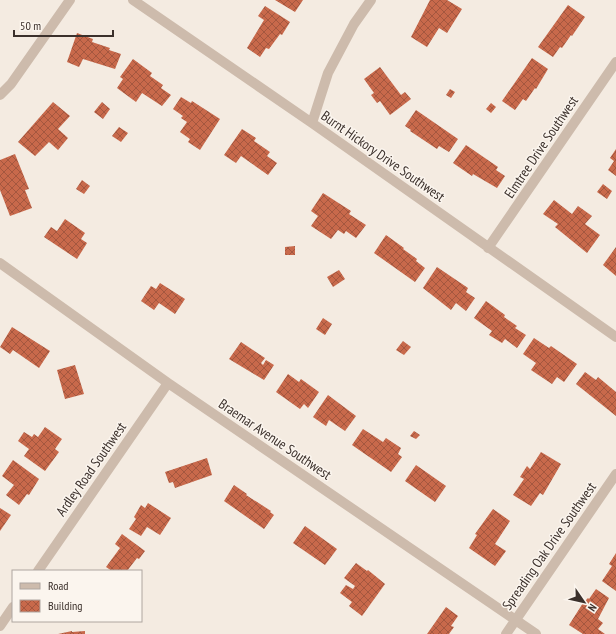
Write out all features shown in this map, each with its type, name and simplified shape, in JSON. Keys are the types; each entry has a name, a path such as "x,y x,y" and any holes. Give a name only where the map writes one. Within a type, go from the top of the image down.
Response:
{"street":[{"path":"0,95 11,84 70,0"},
{"name":"Burnt Hickory Drive Southwest","path":"133,0 312,123 616,337"},
{"path":"312,123 328,73 354,24 370,0"},
{"name":"Elmtree Drive Southwest","path":"488,248 616,62"},
{"name":"Braemar Avenue Southwest","path":"0,263 168,382 536,634"},
{"name":"Ardley Road Southwest","path":"39,570 168,382"},
{"name":"Spreading Oak Drive Southwest","path":"506,634 616,474"},
{"path":"0,626 12,608"}],"building":[{"path":"275,0 303,0 295,12"},
{"path":"430,0 447,0 462,9 447,33 439,28 427,47 411,37"},
{"path":"568,5 585,17 572,36 571,35 562,48 560,47 553,57 538,47"},
{"path":"265,6 290,22 282,35 280,34 269,49 266,48 260,57 247,48 264,20 258,16"},
{"path":"77,33 93,39 92,42 110,48 109,50 121,54 115,69 83,59 79,67 67,62"},
{"path":"532,58 548,69 536,89 535,88 526,101 523,99 515,110 502,101"},
{"path":"133,59 152,73 150,76 163,85 161,88 171,95 162,106 142,93 136,102 117,88 123,79 120,77"},
{"path":"380,67 401,95 405,92 411,99 390,115 380,101 377,103 371,95 374,93 364,79"},
{"path":"450,89 455,92 451,98 446,95"},
{"path":"181,97 191,103 192,101 220,119 200,150 188,142 190,139 180,132 187,122 181,118 183,116 173,109"},
{"path":"53,102 70,116 58,129 68,138 58,150 49,142 35,156 18,142"},
{"path":"102,102 110,109 103,119 94,112"},
{"path":"491,103 496,107 491,113 486,109"},
{"path":"416,110 458,139 449,152 439,146 437,149 405,126"},
{"path":"119,127 128,133 121,142 112,136"},
{"path":"242,129 256,138 254,141 270,152 267,156 277,163 268,175 241,156 236,163 224,155"},
{"path":"466,145 498,167 496,170 505,176 497,188 473,174 472,176 453,163"},
{"path":"616,149 616,176 608,170 614,161 610,158"},
{"path":"15,154 29,189 25,190 32,208 10,216 0,190 0,160"},
{"path":"82,180 90,186 84,194 76,189"},
{"path":"603,184 612,191 607,199 597,192"},
{"path":"323,193 351,211 349,214 366,225 356,238 346,231 344,234 338,230 331,239 311,226 318,216 311,211"},
{"path":"554,200 572,214 578,206 592,216 585,224 600,235 587,253 555,227 558,224 543,214"},
{"path":"65,219 85,233 81,239 87,243 77,259 44,237 51,227 57,231"},
{"path":"386,235 417,259 416,261 425,268 415,282 374,253"},
{"path":"295,246 295,255 285,255 285,247"},
{"path":"616,247 616,276 603,265"},
{"path":"437,267 468,288 466,292 475,298 466,311 456,303 451,310 423,288"},
{"path":"339,270 345,279 333,287 327,277"},
{"path":"160,283 185,299 175,314 159,303 154,310 141,301 151,286 156,289"},
{"path":"486,301 517,326 515,328 526,335 517,348 505,339 502,343 489,335 492,331 474,318"},
{"path":"323,318 332,324 325,335 316,329"},
{"path":"12,327 50,351 39,368 13,350 10,354 0,347"},
{"path":"534,338 549,348 551,346 577,364 564,382 557,377 552,384 531,370 536,363 523,354"},
{"path":"403,341 411,347 404,355 396,350"},
{"path":"241,342 265,358 261,363 263,365 266,360 274,365 264,380 229,359"},
{"path":"75,365 84,394 65,399 57,370"},
{"path":"585,372 596,380 598,377 616,392 616,416 576,384"},
{"path":"288,374 299,382 301,379 319,392 308,408 304,404 300,409 276,392"},
{"path":"328,395 356,416 345,431 329,420 326,426 313,417"},
{"path":"45,427 62,439 55,449 59,452 45,471 24,456 29,449 18,441 24,432 32,437 34,434 38,437"},
{"path":"363,429 383,442 386,438 401,448 398,454 402,457 391,472 352,445"},
{"path":"414,431 420,435 416,439 410,436"},
{"path":"541,452 561,464 543,495 540,493 531,506 513,495 524,479 520,477 527,466 530,469"},
{"path":"207,458 212,475 175,488 173,482 169,483 165,472"},
{"path":"13,460 39,479 29,495 27,494 19,505 6,495 14,485 2,476"},
{"path":"416,465 446,486 435,502 405,481"},
{"path":"234,485 247,494 246,495 271,511 270,512 274,515 264,529 224,501"},
{"path":"148,503 171,518 160,535 147,527 141,536 129,529 136,519 134,517 141,505 145,508"},
{"path":"0,508 11,515 0,531"},
{"path":"493,509 510,521 495,544 506,551 495,566 469,548 477,535 475,534"},
{"path":"305,526 337,549 325,565 293,543"},
{"path":"122,534 145,551 139,559 137,558 128,570 110,570 106,567 120,548 115,544"},
{"path":"616,553 616,591 602,581 612,566 609,564"},
{"path":"356,563 367,571 368,570 385,584 362,616 349,606 352,602 340,593 346,585 353,589 355,586 344,578"},
{"path":"596,589 609,598 598,619 603,623 598,629 605,634 583,634 569,625 583,603 588,598 589,599"},
{"path":"446,607 458,616 451,626 454,627 449,634 427,634"},
{"path":"72,631 85,631 85,634 58,634"}]}
